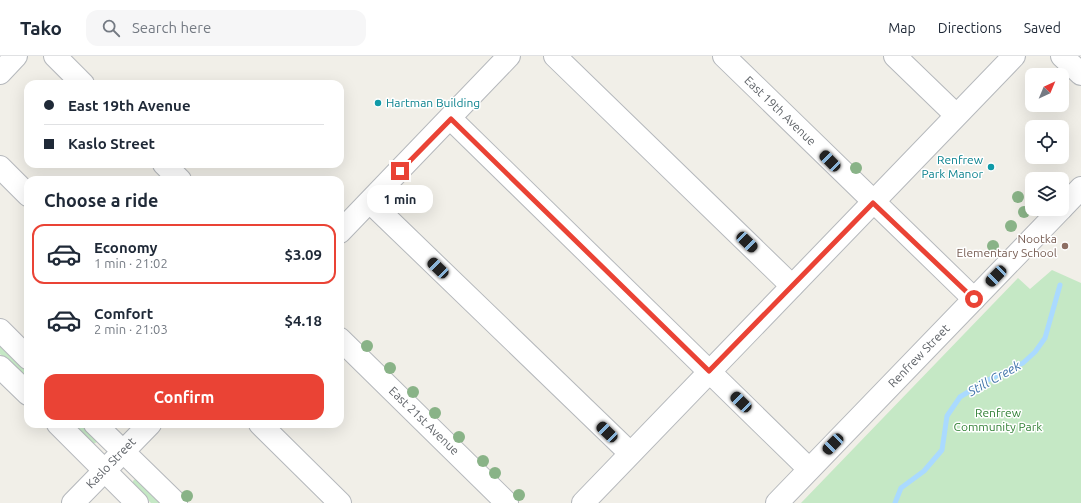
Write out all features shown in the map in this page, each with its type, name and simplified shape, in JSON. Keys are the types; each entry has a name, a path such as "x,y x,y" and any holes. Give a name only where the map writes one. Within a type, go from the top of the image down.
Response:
{"street":[{"path":"0,72 16,56"},
{"path":"55,56 79,80"},
{"path":"344,228 451,119 509,56"},
{"path":"555,56 792,286"},
{"name":"East 19th Avenue","path":"724,56 873,203 974,299"},
{"path":"896,56 956,115"},
{"path":"583,503 1014,56"},
{"path":"1062,56 1081,74"},
{"path":"451,119 809,469"},
{"path":"0,167 24,191"},
{"path":"168,168 176,176"},
{"name":"Renfrew Street","path":"1069,200 1081,188"},
{"path":"370,202 630,453"},
{"name":"Renfrew Street","path":"777,503 1053,216"},
{"path":"0,330 24,354"},
{"name":"East 21st Avenue","path":"344,343 507,503"},
{"path":"0,367 24,390"},
{"path":"62,428 137,503"},
{"path":"99,428 176,503"},
{"name":"Kaslo Street","path":"73,503 146,428"},
{"path":"264,428 340,503"}],"green space":[{"name":"Renfrew Community Park","path":"1052,270 1081,283 1081,503 801,503 1018,278 1030,289"},
{"path":"0,341 24,365 24,378 0,354"},
{"path":"75,428 88,428 97,442 93,444"},
{"path":"136,478 164,503 151,503 133,485 133,481"}],"waterway":[{"name":"Still Creek","path":"895,503 901,488 924,471 942,450 947,416 960,397 986,381 1023,363 1035,352 1045,338 1060,285"}],"place":[{"name":"Hartman Building","path":"378,103"},
{"name":"Renfrew Park Manor","path":"991,167"},
{"name":"Nootka Elementary School","path":"1065,246"}],"route":[{"path":"400,171 451,119 709,371 873,203 950,274 974,299"}]}
